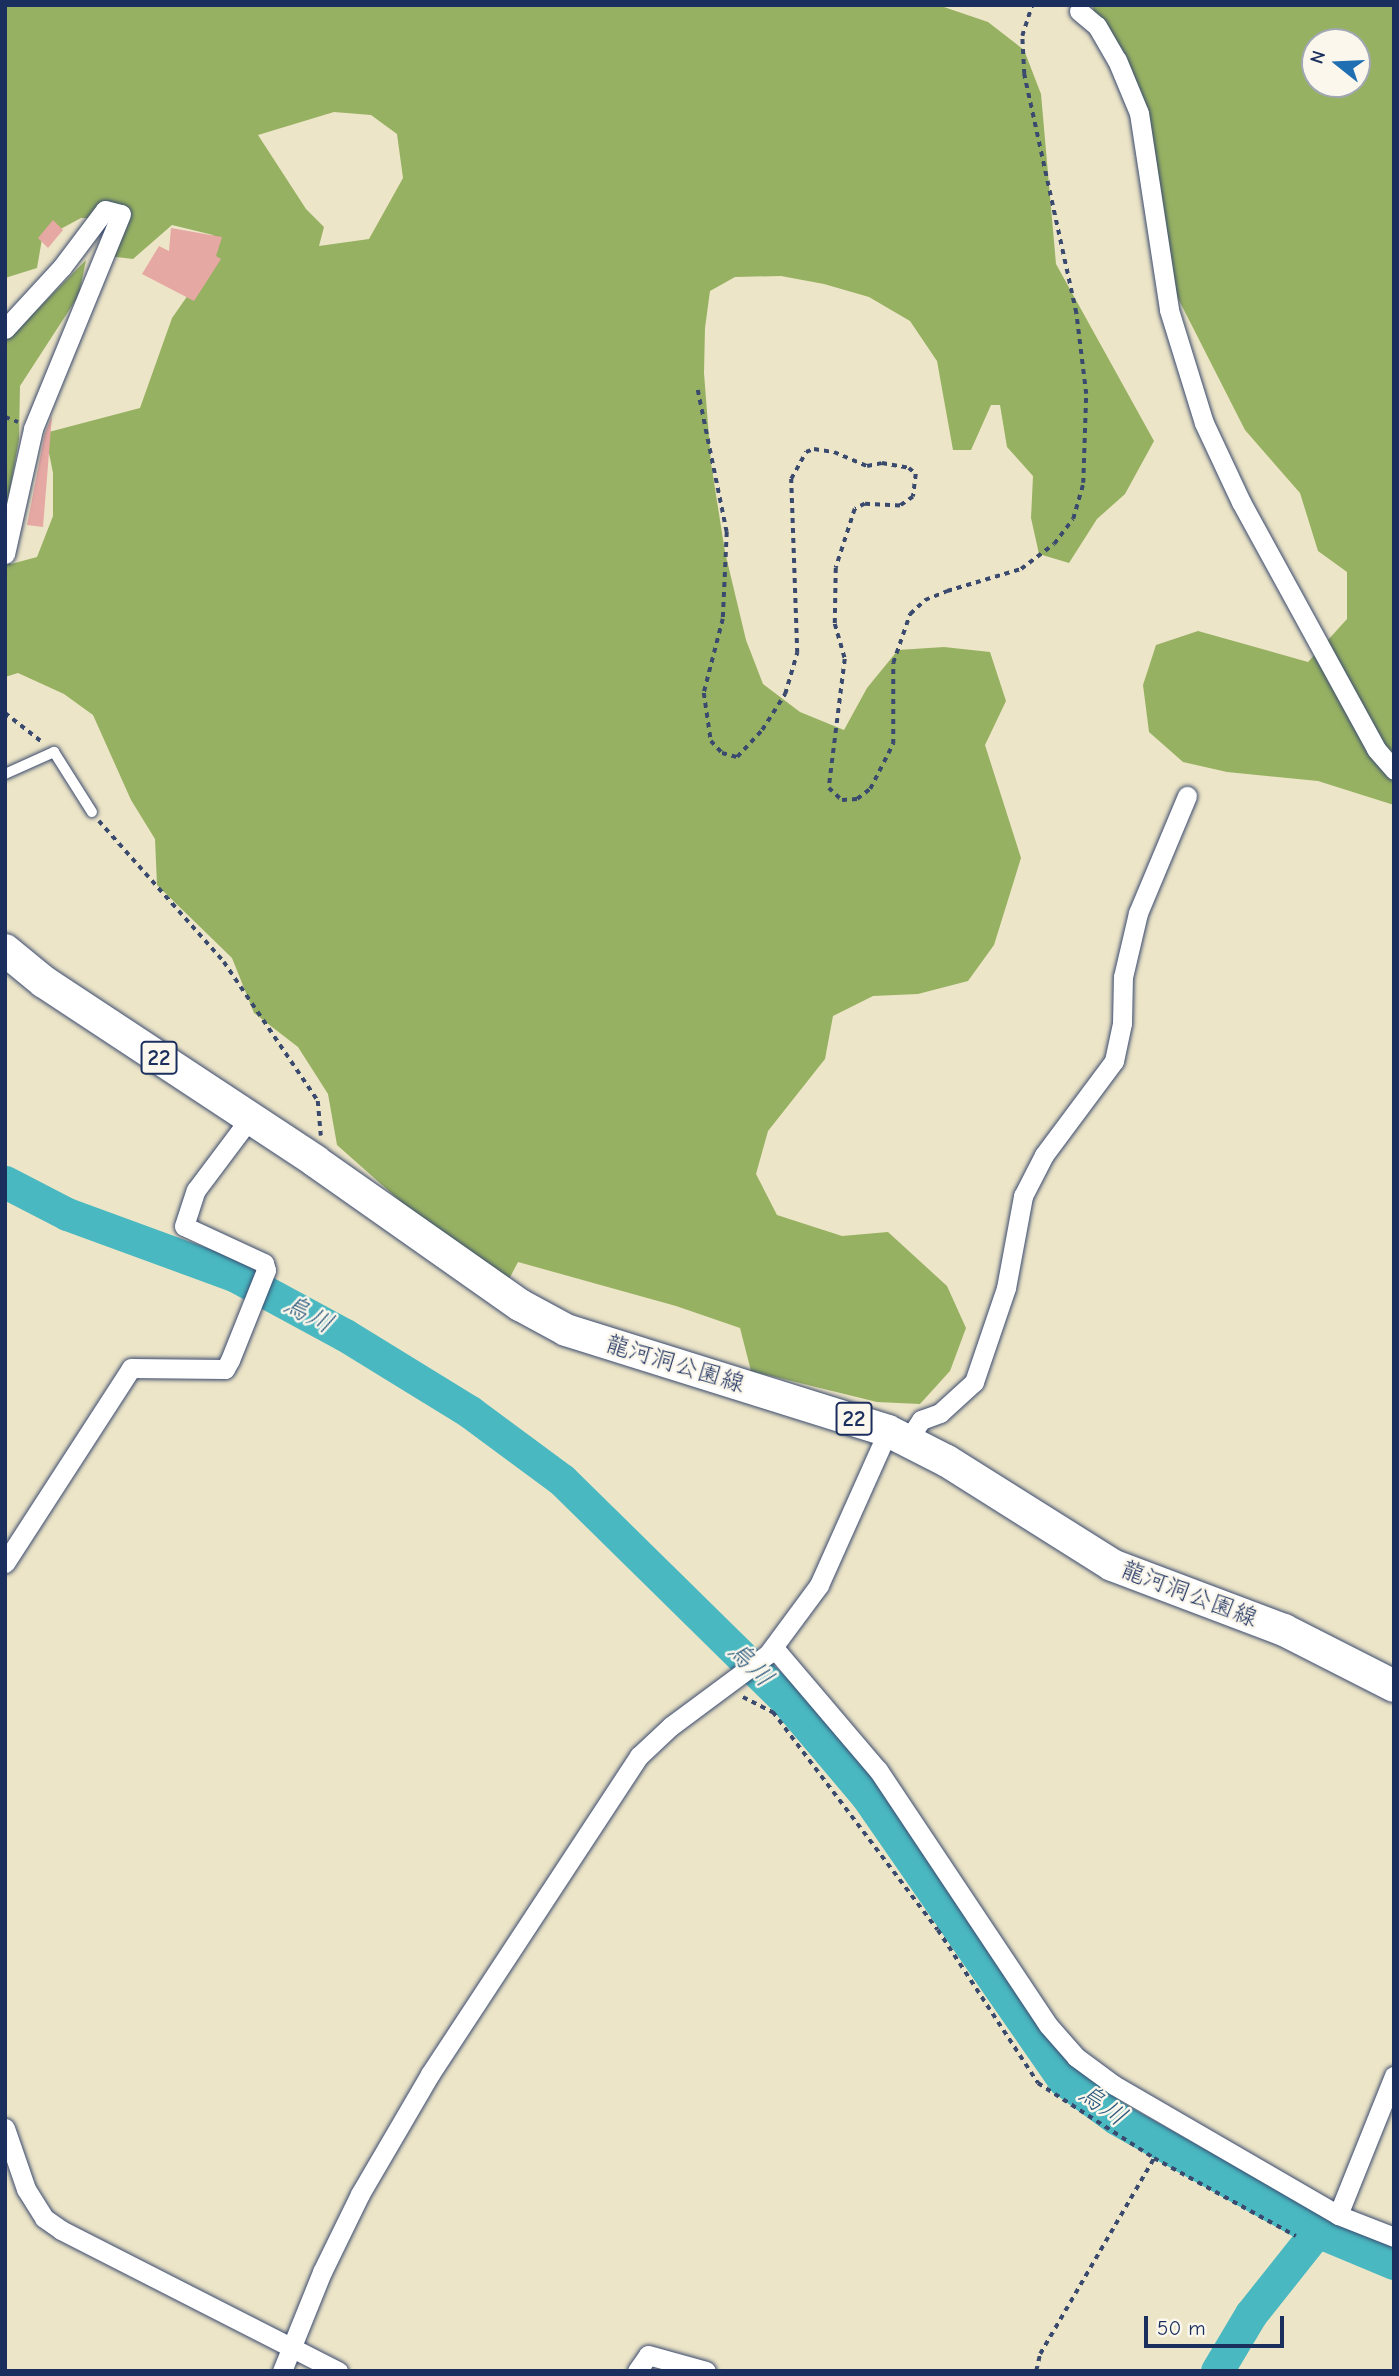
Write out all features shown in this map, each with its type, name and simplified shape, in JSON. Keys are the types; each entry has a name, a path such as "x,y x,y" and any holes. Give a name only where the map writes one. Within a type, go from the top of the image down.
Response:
{"main road":[{"name":"龍河洞公園線","path":"5,950 44,982 315,1161 520,1304 566,1330 898,1435 1101,1559 1295,1635 1394,1686"}],"street":[{"path":"1079,11 1097,26 1117,60 1139,113 1169,310 1204,423 1241,502 1376,749 1394,770"},
{"path":"5,329 62,267 105,210 121,214 33,429 5,554"},
{"path":"282,2371 289,2348 360,2194 403,2120 589,1829 639,1756 728,1682 771,1651 819,1585 898,1435 921,1420 940,1413 974,1382 1006,1288 1024,1196 1044,1155 1114,1061 1122,1023 1123,977 1138,913 1187,796"},
{"path":"5,1563 131,1368 225,1369 266,1270 264,1263 184,1226 196,1190 250,1118"},
{"path":"771,1651 878,1770 1048,2025 1076,2057 1114,2085 1338,2215 1394,2237"},
{"path":"1338,2215 1394,2076"},
{"path":"5,2128 26,2189 44,2218 61,2230 338,2371"},
{"path":"637,2371 648,2355 706,2371"}],"lane":[{"path":"5,774 54,752 92,812"}],"path":[{"path":"698,390 727,532 723,620 705,693 710,741 722,753 737,757 762,730 785,694 797,653 791,479 806,452 814,449 834,452 867,466 882,463 909,468 916,474 913,497 900,506 865,504 855,509 836,568 835,624 845,659 829,788 842,800 857,799 870,789 893,744 893,663 910,614 925,600 947,591 1021,569 1054,544 1073,519 1083,484 1086,394 1076,313 1024,74 1021,36 1032,5"},
{"path":"5,713 54,752"},
{"path":"92,812 225,962 318,1101 321,1139 315,1161"},
{"path":"728,1682 773,1712 938,1930 1038,2083 1154,2158 1296,2236"},
{"path":"1036,2371 1040,2354 1154,2158"}],"green space":[{"path":"5,5 938,5 988,22 1024,50 1041,94 1056,264 1154,441 1125,494 1097,519 1069,563 1039,554 1031,518 1033,476 1007,447 1000,405 991,405 971,450 953,450 937,361 910,321 869,297 824,284 781,276 735,277 710,291 705,328 704,373 711,463 725,552 746,640 763,684 800,712 844,730 867,688 898,650 944,647 990,652 1006,701 985,745 1021,858 994,945 968,981 918,994 873,996 833,1016 825,1059 768,1131 756,1174 777,1215 842,1236 888,1232 947,1286 966,1328 950,1371 920,1404 877,1402 751,1371 740,1328 676,1306 518,1262 507,1283 461,1255 337,1145 328,1094 298,1047 254,1013 232,958 157,885 155,839 131,800 93,715 64,694 18,673 5,677 5,547 11,564 37,557 53,516 53,473 45,433 140,408 172,318 207,268 213,235 172,225 133,259 108,256 125,218 81,218 42,239 37,268 5,278","holes":["334,112 371,115 397,134 403,178 369,239 319,246 324,227 306,209 258,135"]},
{"path":"1092,5 1394,5 1394,805 1318,781 1227,772 1183,762 1149,732 1143,685 1156,645 1198,631 1308,662 1347,619 1347,572 1318,551 1300,493 1245,430 1156,255 1148,164"},
{"path":"86,260 79,295 20,386 19,439 5,518 5,313 33,314"}],"building":[{"path":"53,220 63,230 48,248 38,238"},
{"path":"171,228 222,237 216,256 221,259 194,301 142,274 159,246 169,251"},
{"path":"52,416 43,527 27,525 45,433"}],"waterway":[{"name":"烏川","path":"5,1182 67,1214 234,1275 345,1335 470,1412 562,1480 785,1699 867,1796 1064,2080 1116,2118 1317,2231 1394,2263"},
{"path":"1217,2371 1251,2314 1317,2231"}]}
